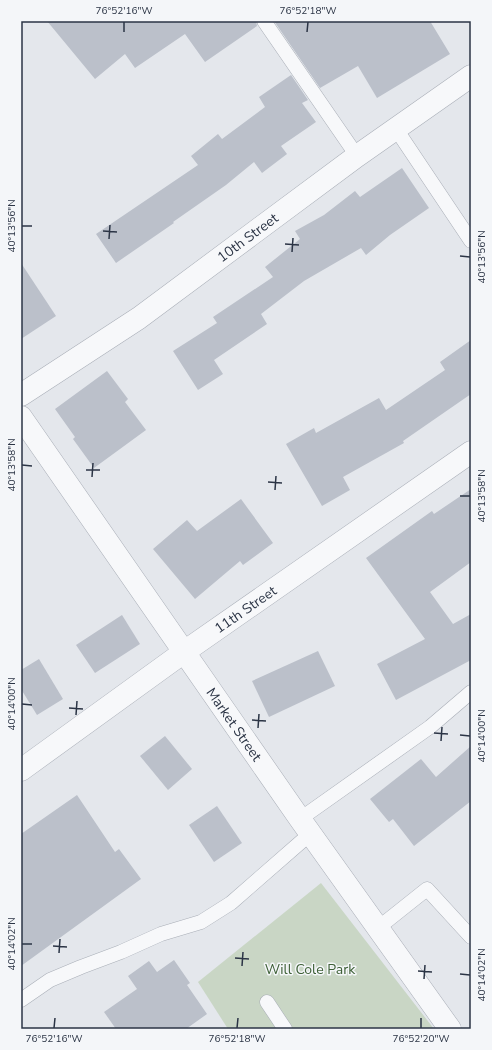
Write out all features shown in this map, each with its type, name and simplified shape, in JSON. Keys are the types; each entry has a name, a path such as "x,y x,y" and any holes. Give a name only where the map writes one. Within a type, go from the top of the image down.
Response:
{"street":[{"name":"10th Street","path":"21,395 139,318 357,156 471,76"},
{"name":"Market Street","path":"21,417 305,826 450,1029"},
{"name":"11th Street","path":"21,770 184,652 471,452"}],"lane":[{"path":"264,21 357,156"},
{"path":"396,129 471,241"},
{"path":"21,1000 50,980 162,934 201,922 231,903 305,826 430,727 471,692"},
{"path":"378,928 427,889 471,937"},
{"path":"267,1002 285,1029"}],"green space":[{"name":"Will Cole Park","path":"321,883 434,1029 228,1029 198,982"}],"building":[{"path":"47,21 256,21 257,26 205,62 185,34 135,68 125,54 95,79"},
{"path":"274,21 430,21 450,54 377,98 358,66 320,88"},
{"path":"291,75 308,100 302,103 316,122 281,146 287,154 262,173 254,162 226,185 116,263 96,234 198,165 191,156 218,134 222,139 265,107 259,97"},
{"path":"402,168 429,208 390,235 366,255 361,248 304,281 261,314 267,324 214,360 223,374 198,390 173,351 217,323 213,317 273,277 265,267 300,239 295,231 324,215 355,191 360,197"},
{"path":"21,263 56,316 21,339"},
{"path":"471,340 471,394 403,441 404,443 343,477 350,490 322,506 286,444 314,428 316,433 379,398 386,410 445,370 440,362"},
{"path":"107,371 128,399 125,402 146,430 94,468 73,439 75,437 55,409"},
{"path":"471,489 471,562 430,592 453,624 471,614 471,660 396,700 377,664 425,639 366,558 432,511 434,514"},
{"path":"241,499 273,543 243,565 240,561 195,599 153,549 187,520 197,531"},
{"path":"122,615 140,644 95,673 76,645"},
{"path":"318,651 335,686 269,717 252,681"},
{"path":"39,659 63,699 37,715 21,689 21,670"},
{"path":"165,736 192,769 168,790 140,756"},
{"path":"471,746 471,801 414,846 393,819 389,822 370,799 421,759 436,777"},
{"path":"77,795 115,852 119,849 141,879 21,966 21,834"},
{"path":"217,806 242,843 214,862 189,825"},
{"path":"174,960 190,983 187,985 207,1014 186,1029 116,1029 104,1012 137,989 128,976 149,961 157,972"}]}
